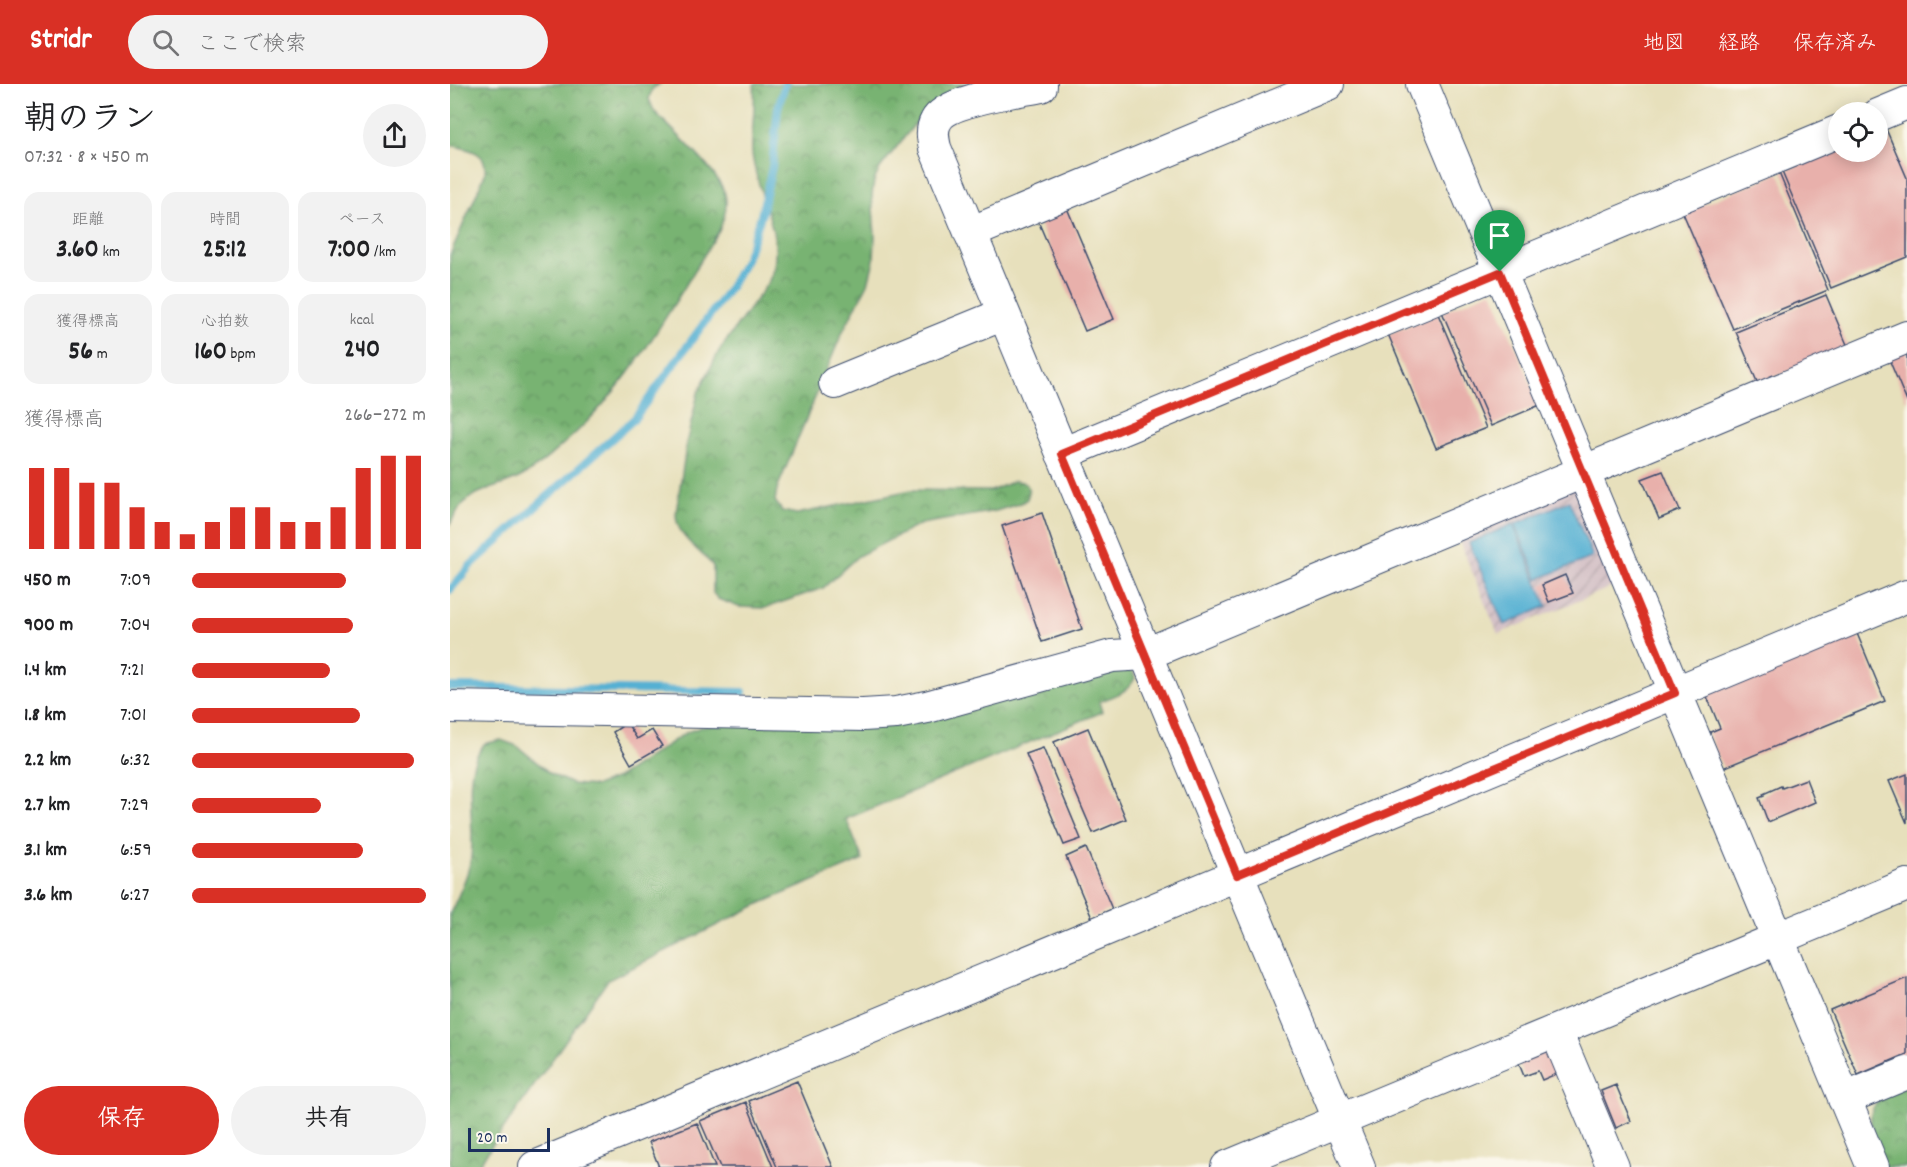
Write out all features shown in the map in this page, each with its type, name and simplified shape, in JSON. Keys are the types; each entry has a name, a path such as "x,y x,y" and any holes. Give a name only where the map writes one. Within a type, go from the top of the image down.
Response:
{"street":[{"path":"1041,84 1041,86 946,109 936,120 932,134 935,148 1359,1167"},
{"path":"970,233 1328,84"},
{"path":"1422,84 1873,1167"},
{"path":"1888,111 1907,103"},
{"path":"1062,454 1828,136"},
{"path":"835,383 1004,314"},
{"path":"450,707 863,715 896,713 927,707 1112,656 1146,654 1907,337"},
{"path":"535,1167 1907,597"},
{"path":"1227,1167 1907,885"},
{"path":"1556,1030 1613,1167"},
{"path":"1844,1099 1907,1073"}],"shaded area":[{"path":"1572,488 1580,491 1619,584 1498,634 1457,536"}],"green space":[{"path":"450,84 660,84 652,89 649,99 654,111 714,174 725,194 726,204 719,231 669,313 633,367 592,417 543,462 526,474 482,491 465,502 450,525 450,255 485,174 485,166 483,160 475,152 450,145"},
{"path":"754,84 1000,84 926,110 880,168 874,181 872,195 874,260 868,284 842,333 777,489 775,501 782,511 797,514 911,490 991,491 1014,481 1027,485 1029,492 1027,499 1021,503 996,511 921,524 858,556 823,588 765,608 739,607 718,599 713,593 713,566 684,536 677,522 676,513 687,440 698,393 719,351 768,283 774,267 774,235 752,153"},
{"path":"1124,668 1133,672 1135,678 1124,691 1099,702 1102,712 846,819 863,860 759,904 608,980 477,1167 450,1167 450,914 470,864 472,770 484,744 501,740 517,746 551,774 572,784 596,786 617,778 687,732 701,727"},
{"path":"1907,1084 1907,1167 1884,1167 1871,1127 1873,1108 1891,1092"}],"water":[{"path":"1569,501 1593,557 1538,579 1515,524"},
{"path":"1513,524 1547,606 1504,625 1469,543"}],"building":[{"path":"1888,134 1907,178 1907,257 1831,288 1782,172 1828,153 1828,162 1888,162"},
{"path":"1779,173 1828,290 1733,329 1683,213"},
{"path":"1067,208 1114,319 1085,331 1038,221"},
{"path":"1492,291 1540,405 1491,426 1442,312"},
{"path":"1826,295 1848,347 1758,384 1736,332"},
{"path":"1438,314 1486,428 1436,448 1388,334"},
{"path":"1907,349 1907,402 1888,357"},
{"path":"1663,471 1680,510 1659,519 1642,479"},
{"path":"1042,513 1082,629 1042,642 1002,526"},
{"path":"1565,575 1573,593 1549,602 1542,585"},
{"path":"1856,631 1885,701 1723,768 1708,733 1720,728 1706,694"},
{"path":"627,723 637,739 652,730 662,746 631,764 613,732"},
{"path":"1088,728 1126,819 1093,833 1054,742"},
{"path":"1043,748 1081,839 1064,845 1026,754"},
{"path":"1907,774 1907,823 1889,781"},
{"path":"1806,779 1815,802 1768,822 1759,798 1781,786 1782,788"},
{"path":"1086,848 1112,909 1092,918 1066,857"},
{"path":"1907,978 1907,1054 1858,1075 1830,1010"},
{"path":"1546,1047 1561,1072 1542,1080 1538,1071 1524,1076 1517,1059"},
{"path":"797,1081 833,1167 777,1167 749,1101"},
{"path":"1616,1085 1631,1121 1616,1128 1601,1091"},
{"path":"746,1102 773,1167 720,1167 700,1121"},
{"path":"697,1123 715,1167 659,1167 649,1142"}],"waterway":[{"path":"450,590 471,565 634,419 729,289 746,259 761,216 772,167 778,108 785,84"},
{"path":"450,687 743,692"}],"route":[{"path":"1500,272 1675,693 1237,875 1062,454 1500,272"}]}
